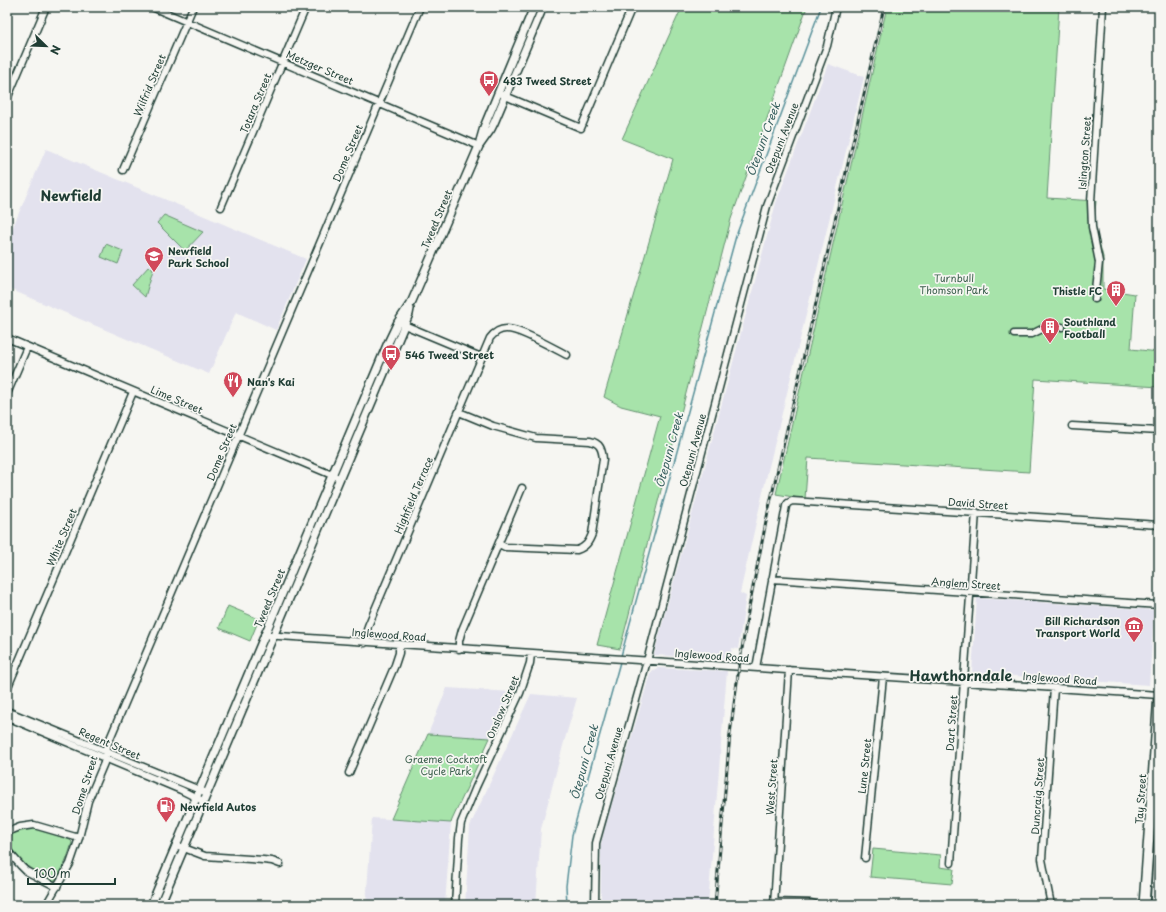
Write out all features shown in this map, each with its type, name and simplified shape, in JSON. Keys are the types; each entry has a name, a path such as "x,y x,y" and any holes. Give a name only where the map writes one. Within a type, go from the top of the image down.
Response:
{"highway":[{"name":"Tay Street","path":"1144,905 1155,790 1159,695"},
{"path":"1155,905 1159,844"},
{"path":"1146,882 1156,883"}],"main road":[{"name":"Tweed Street","path":"480,146 484,127 534,7"},
{"name":"Tweed Street","path":"151,905 387,345 401,323 409,314 412,301 480,146 491,129 506,96 543,7"},
{"name":"Tweed Street","path":"160,905 339,478 401,323"},
{"path":"245,681 253,684"}],"street":[{"path":"7,99 46,7"},
{"name":"Metzger Street","path":"152,7 480,146"},
{"name":"Wilfrid Street","path":"123,170 193,7"},
{"name":"Totara Street","path":"221,207 306,7"},
{"name":"Dome Street","path":"46,905 70,864 79,838 88,801 105,755 238,436 420,7"},
{"path":"498,93 581,128 632,7"},
{"name":"Otepuni Avenue","path":"595,905 596,843 647,661 767,206 827,46 836,7"},
{"name":"Islington Street","path":"1095,299 1099,262 1092,227 1091,202 1103,7"},
{"path":"401,323 481,357"},
{"path":"1014,334 1032,334 1046,327 1062,327"},
{"name":"Highfield Terrace","path":"365,643 368,626 490,338 494,333 500,330 505,329 518,331 567,355"},
{"name":"Lime Street","path":"7,338 339,478"},
{"path":"7,394 27,347"},
{"name":"White Street","path":"7,689 133,392"},
{"path":"459,412 493,426 532,437 594,442 602,451 603,459 592,534 583,548 577,550 505,547 499,544"},
{"path":"1072,426 1159,431"},
{"path":"459,649 462,630 522,488"},
{"name":"David Street","path":"772,579 786,506 788,503 795,500 1159,524"},
{"name":"Dart Street","path":"951,863 976,512"},
{"path":"756,668 772,579"},
{"name":"Anglem Street","path":"772,579 1159,605"},
{"name":"Inglewood Road","path":"264,636 1159,695"},
{"path":"350,773 395,665 399,653 399,645"},
{"name":"Onslow Street","path":"454,905 461,823 520,693 530,663 530,654"},
{"name":"West Street","path":"774,904 789,670"},
{"name":"Lune Street","path":"865,858 883,677"},
{"name":"Duncraig Street","path":"1051,905 1042,859 1054,688"},
{"name":"Regent Street","path":"7,711 203,801"},
{"name":"Regent Street","path":"7,717 207,793"},
{"path":"7,832 20,827 34,825 79,838"},
{"path":"176,845 205,856 272,861 280,864"},
{"path":"7,850 26,871 57,887"},
{"path":"774,904 811,903 819,905"}],"shaded area":[{"path":"828,64 864,77 765,483 740,593 746,596 738,649 732,648 730,659 654,655 776,203"},
{"name":"Newfield Park School","path":"46,149 306,259 276,330 236,312 209,374 7,288 7,241"},
{"path":"977,598 1154,610 1149,685 972,673"},
{"path":"658,668 727,671 708,905 601,905 601,845 603,835 650,674 653,670"},
{"path":"447,688 512,692 490,738 428,734"},
{"path":"531,694 577,698 541,829 536,905 465,905 470,826"},
{"path":"372,818 451,823 445,905 366,905"}],"green space":[{"path":"682,7 807,7 731,219 620,649 597,645 660,416 621,406 604,397 673,159 622,139"},
{"name":"Turnbull Thomson Park","path":"887,7 1059,7 1047,198 1096,201 1094,223 1103,257 1103,289 1135,294 1131,349 1159,352 1159,387 1035,379 1029,472 808,458 805,499 776,494"},
{"path":"164,215 203,232 185,251 157,223"},
{"path":"106,244 123,251 118,264 101,257"},
{"path":"149,266 153,270 145,297 132,285"},
{"path":"228,606 259,619 250,641 219,628"},
{"name":"Graeme Cockroft Cycle Park","path":"428,734 490,738 451,823 391,819"},
{"path":"28,828 39,829 72,842 63,867 54,881 40,875 16,856 11,849 9,841 11,835 17,831"},
{"path":"873,849 941,855 940,867 954,869 952,884 870,877"}],"waterway":[{"name":"Ōtepuni Creek","path":"621,656 736,236 821,7"},
{"name":"Ōtepuni Creek","path":"567,905 566,886 572,835 620,662"}],"railway":[{"path":"715,905 730,734 748,612 768,512 884,7"}],"place":[{"name":"483 Tweed Street","path":"489,97"},
{"name":"Newfield Park School","path":"154,273"},
{"name":"Thistle FC","path":"1116,307"},
{"name":"Southland Football","path":"1050,344"},
{"name":"546 Tweed Street","path":"391,371"},
{"name":"Nan's Kai","path":"233,398"},
{"name":"Bill Richardson Transport World","path":"1134,643"},
{"name":"Newfield Autos","path":"166,823"}],"district":[{"name":"Newfield","path":"71,195"},
{"name":"Hawthorndale","path":"961,675"}]}
